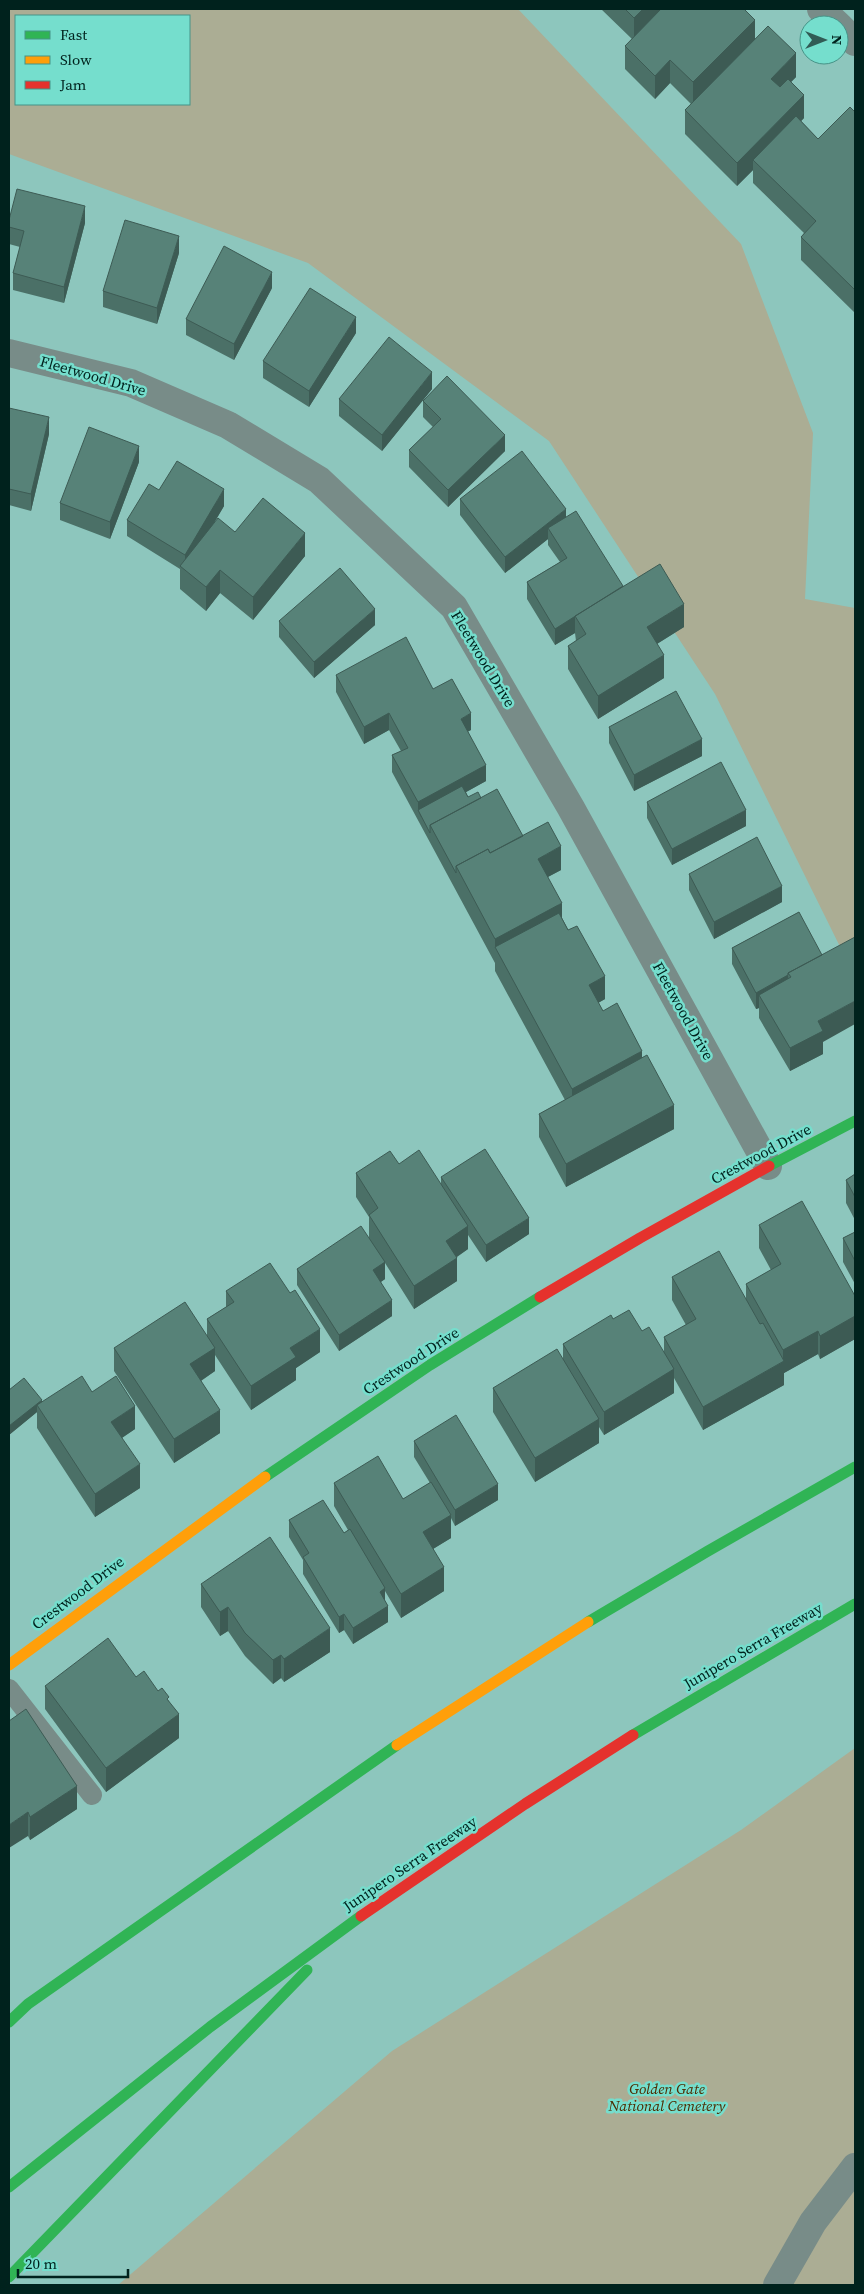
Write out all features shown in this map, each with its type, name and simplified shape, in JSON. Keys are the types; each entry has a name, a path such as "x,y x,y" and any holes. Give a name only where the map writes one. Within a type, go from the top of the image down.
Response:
{"main road":[{"name":"Crestwood Drive","path":"9,1665 135,1569 280,1466 433,1364 614,1252 768,1166 855,1122"},
{"path":"9,2022 28,2004 332,1790 466,1699 621,1602 855,1467"},
{"name":"Junipero Serra Freeway","path":"9,2187 167,2058 361,1915 493,1824 631,1735 855,1604"},
{"path":"9,2277 361,1915"},
{"path":"9,2010 28,2004"}],"street":[{"name":"Fleetwood Drive","path":"9,353 131,383 228,425 318,480 454,607 571,808 768,1166"},
{"path":"777,2285 814,2222 855,2167"}],"lane":[{"path":"9,1689 92,1795"}],"green space":[{"path":"9,9 518,9 741,244 813,433 805,599 855,608 855,977 715,694 549,441 308,263 9,154"},
{"name":"Golden Gate National Cemetery","path":"855,1748 855,2285 118,2285 392,2051 741,1830"}],"building":[{"path":"625,9 643,9 634,18"},
{"path":"661,9 744,9 755,20 693,82 670,60 655,76 625,46"},
{"path":"768,26 796,53 771,79 780,87 788,79 804,95 737,163 685,110"},
{"path":"850,107 855,112 855,290 801,237 816,221 753,160 796,116 818,139"},
{"path":"17,189 85,206 64,287 13,273 24,231 9,227"},
{"path":"125,220 179,236 157,308 103,291"},
{"path":"224,246 272,272 234,344 186,319"},
{"path":"310,288 356,317 309,391 263,361"},
{"path":"389,337 432,372 382,435 339,399"},
{"path":"447,376 505,435 448,490 409,450 441,419 423,401"},
{"path":"9,408 49,417 31,494 9,489"},
{"path":"89,427 139,446 110,522 60,503"},
{"path":"522,451 566,509 505,557 460,499"},
{"path":"177,461 224,489 185,555 127,520 149,484 159,490"},
{"path":"263,498 305,533 253,597 220,570 206,587 180,566 218,518 235,532"},
{"path":"576,511 623,586 555,629 527,582 567,558 548,528"},
{"path":"660,564 684,604 647,627 664,655 598,696 568,646 586,634 575,616"},
{"path":"340,568 375,609 314,662 279,621"},
{"path":"406,637 433,689 452,679 471,713 461,719 486,765 418,802 392,755 408,748 389,713 364,727 336,675"},
{"path":"676,691 702,739 634,775 609,727"},
{"path":"721,762 746,810 672,849 647,802"},
{"path":"462,786 468,797 478,792 481,798 430,825 430,833 418,810"},
{"path":"497,789 523,836 490,853 488,849 456,866 456,873 430,825"},
{"path":"548,822 561,846 538,859 562,903 495,939 456,866 488,849 490,853"},
{"path":"757,837 782,886 714,922 689,874"},
{"path":"799,912 822,955 756,993 732,948"},
{"path":"559,913 568,930 577,926 605,976 589,985 603,1011 617,1003 642,1051 572,1089 495,947"},
{"path":"855,937 855,1001 818,1021 823,1031 790,1048 759,995 791,977 788,973"},
{"path":"647,1055 674,1105 566,1164 539,1114"},
{"path":"485,1149 529,1218 486,1245 441,1177"},
{"path":"419,1150 468,1226 446,1241 457,1258 414,1286 369,1215 378,1208 356,1173 390,1151 399,1164"},
{"path":"855,1174 855,1197 846,1180"},
{"path":"802,1201 855,1296 855,1316 820,1336 818,1331 783,1350 746,1284 781,1264 759,1225"},
{"path":"361,1226 385,1262 373,1270 392,1300 339,1335 297,1269"},
{"path":"855,1232 855,1261 843,1238"},
{"path":"719,1251 760,1324 763,1323 784,1361 703,1407 664,1337 696,1319 672,1277"},
{"path":"270,1263 290,1293 295,1290 320,1329 290,1348 296,1357 251,1386 207,1319 234,1302 226,1291"},
{"path":"185,1302 215,1348 190,1364 220,1410 174,1439 114,1348"},
{"path":"629,1310 642,1331 649,1327 674,1369 604,1412 563,1344 611,1315 613,1319"},
{"path":"557,1349 599,1419 535,1458 493,1388"},
{"path":"82,1376 92,1392 116,1376 135,1406 111,1422 140,1464 95,1494 37,1405"},
{"path":"24,1378 42,1400 9,1426 9,1390"},
{"path":"456,1415 498,1484 455,1510 414,1441"},
{"path":"378,1456 403,1499 431,1482 451,1515 423,1532 444,1567 401,1594 334,1483"},
{"path":"323,1500 344,1533 350,1529 385,1588 380,1592 388,1606 353,1628 344,1614 339,1617 303,1557 309,1553 289,1520"},
{"path":"270,1537 330,1628 284,1659 281,1655 273,1660 245,1633 228,1607 220,1612 201,1584"},
{"path":"108,1638 136,1677 144,1671 158,1691 162,1688 169,1697 167,1699 179,1714 106,1768 45,1686"},
{"path":"26,1709 77,1786 30,1817 28,1812 9,1825 9,1721"}],"traffic: fast":[{"path":"769,1166 855,1121"},
{"path":"265,1477 430,1365 540,1297"},
{"path":"588,1622 855,1467"},
{"path":"633,1735 855,1604"},
{"path":"9,2022 28,2004 397,1745"},
{"path":"9,2187 210,2027 361,1916"},
{"path":"9,2277 307,1970"}],"traffic: slow":[{"path":"9,1665 265,1477"},
{"path":"397,1745 588,1622"}],"traffic: jam":[{"path":"540,1297 640,1238 769,1166"},
{"path":"361,1916 525,1804 633,1735"}]}
